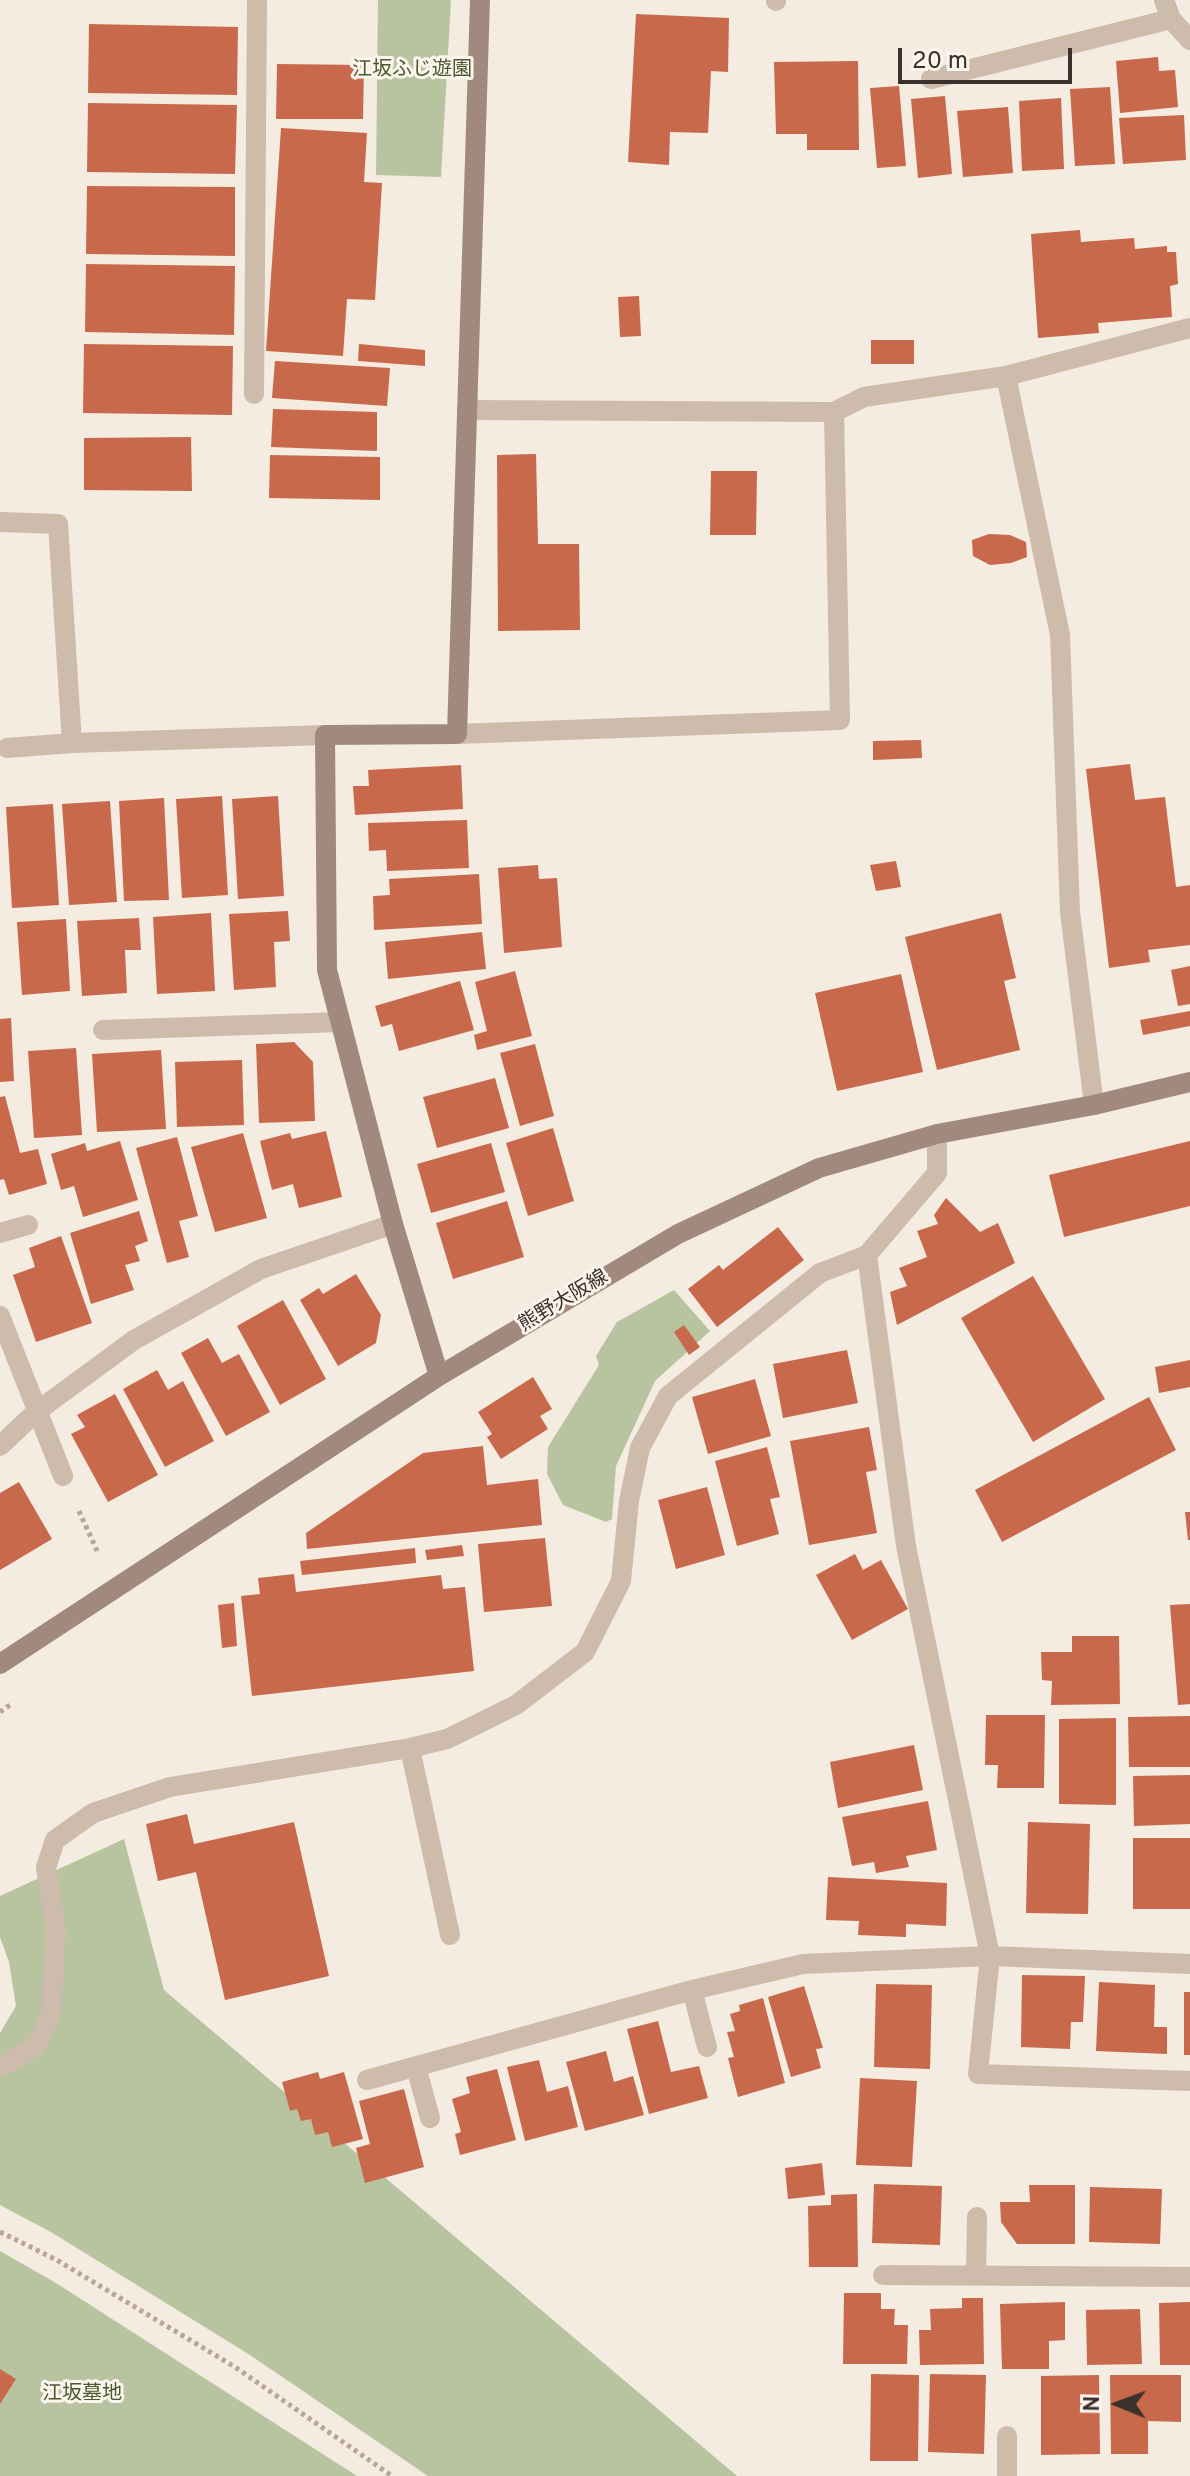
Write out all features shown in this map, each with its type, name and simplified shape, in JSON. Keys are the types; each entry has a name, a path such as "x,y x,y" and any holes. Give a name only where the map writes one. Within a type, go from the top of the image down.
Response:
{"street":[{"path":"254,394 257,0"},
{"path":"457,734 480,0"},
{"path":"931,79 1168,9 1190,40"},
{"path":"467,410 834,412 864,397 1006,376 1190,328"},
{"path":"1006,376 1060,635 1070,912 1094,1105"},
{"path":"7,748 72,743 457,734 840,720 834,412"},
{"path":"0,522 58,524 72,743"},
{"path":"325,735 327,970 393,1224 439,1376"},
{"path":"103,1030 340,1022"},
{"name":"熊野大阪線","path":"0,1664 439,1376 678,1234 819,1168 937,1134 1094,1105 1190,1082"},
{"path":"0,2065 6,2065 37,2045 51,2014 56,1931 46,1867 55,1840 93,1813 170,1787 410,1748 447,1739 516,1705 585,1652 621,1581 629,1501 640,1448 668,1396 820,1273 867,1255 937,1173 937,1134"},
{"path":"0,1446 36,1412 134,1340 261,1269 393,1224"},
{"path":"0,1233 28,1225"},
{"path":"867,1255 906,1546 990,1956 978,2074 1190,2081"},
{"path":"0,1316 63,1476"},
{"path":"410,1748 450,1935"},
{"path":"367,2080 692,1990 803,1964 990,1956 1190,1964"},
{"path":"692,1990 707,2047"},
{"path":"416,2067 430,2118"},
{"path":"976,2275 977,2217"},
{"path":"883,2275 1190,2277"},
{"path":"1007,2436 1007,2476"}],"path":[{"path":"0,1712 13,1703"},
{"path":"0,2232 55,2259 235,2367 392,2476"}],"green space":[{"name":"江坂ふじ遊園","path":"378,0 451,0 441,177 376,175"},
{"path":"674,1290 710,1331 655,1381 616,1466 612,1519 606,1522 563,1505 547,1474 548,1447 599,1365 596,1356 617,1322"},
{"path":"124,1839 164,1990 737,2476 428,2476 250,2355 51,2232 0,2205 0,2033 16,2006 9,1962 0,1937 0,1896"},
{"name":"江坂墓地","path":"0,2251 56,2283 357,2476 0,2476"}],"building":[{"path":"636,14 729,18 728,72 711,71 708,133 670,132 669,165 628,162"},
{"path":"89,24 238,27 237,95 88,93"},
{"path":"1158,57 1159,71 1175,70 1178,107 1120,113 1116,61"},
{"path":"858,61 859,150 807,150 807,134 776,134 774,62"},
{"path":"277,64 364,65 363,119 276,119"},
{"path":"899,86 906,166 877,168 870,88"},
{"path":"1110,87 1115,164 1075,166 1070,89"},
{"path":"945,96 952,174 918,178 911,99"},
{"path":"1061,98 1064,169 1022,171 1019,101"},
{"path":"88,103 237,105 235,174 87,172"},
{"path":"1008,107 1013,173 963,177 957,111"},
{"path":"1184,115 1186,160 1123,164 1119,118"},
{"path":"281,128 367,133 364,182 382,183 375,300 347,299 343,356 266,351"},
{"path":"87,186 235,187 235,256 86,254"},
{"path":"1080,230 1081,242 1134,238 1135,249 1167,246 1167,252 1176,252 1178,284 1170,286 1172,317 1098,323 1099,333 1038,338 1031,234"},
{"path":"86,264 235,266 234,335 85,332"},
{"path":"639,296 641,336 620,337 618,297"},
{"path":"871,340 914,340 914,364 871,364"},
{"path":"84,344 233,346 232,415 83,413"},
{"path":"359,344 425,350 425,366 358,361"},
{"path":"275,361 390,368 387,406 272,398"},
{"path":"273,409 377,412 377,451 271,447"},
{"path":"191,437 192,491 84,490 84,438"},
{"path":"536,454 538,544 579,544 580,630 498,631 497,455"},
{"path":"270,455 380,457 380,500 269,498"},
{"path":"711,471 757,471 756,535 710,535"},
{"path":"989,534 1010,535 1026,542 1027,557 1011,563 990,565 973,556 972,540"},
{"path":"921,740 922,758 873,760 873,741"},
{"path":"1130,764 1135,800 1165,797 1176,887 1190,885 1190,945 1148,950 1150,962 1109,968 1086,769"},
{"path":"461,765 463,809 355,815 353,786 369,786 368,770"},
{"path":"222,796 228,895 182,898 176,799"},
{"path":"278,796 284,896 238,899 232,799"},
{"path":"164,798 169,900 124,901 119,801"},
{"path":"110,801 117,902 69,905 62,804"},
{"path":"53,804 59,905 12,908 6,807"},
{"path":"467,820 469,868 387,871 386,850 369,851 368,823"},
{"path":"896,861 901,887 876,891 870,865"},
{"path":"538,865 539,879 557,878 562,947 504,953 498,868"},
{"path":"479,874 482,924 374,930 373,896 390,895 389,879"},
{"path":"288,911 290,941 274,942 276,987 234,990 229,914"},
{"path":"211,913 215,991 157,994 153,917"},
{"path":"1001,913 1016,978 1004,981 1020,1050 937,1070 905,937"},
{"path":"139,918 141,950 125,950 127,993 82,996 77,921"},
{"path":"66,919 70,991 22,995 17,922"},
{"path":"482,932 486,969 388,979 385,942"},
{"path":"1190,966 1190,1004 1178,1006 1171,970"},
{"path":"515,971 532,1036 477,1050 474,1035 487,1031 475,982"},
{"path":"901,974 923,1072 837,1091 815,993"},
{"path":"460,981 474,1030 399,1051 392,1024 381,1027 375,1006"},
{"path":"1190,1011 1190,1026 1143,1035 1140,1020"},
{"path":"11,1018 14,1081 0,1082 0,1019"},
{"path":"294,1042 313,1062 315,1121 259,1123 256,1044"},
{"path":"535,1044 554,1116 520,1126 500,1053"},
{"path":"76,1048 82,1135 34,1138 28,1051"},
{"path":"161,1050 166,1129 97,1132 92,1054"},
{"path":"242,1060 244,1125 177,1127 175,1062"},
{"path":"495,1078 509,1128 437,1148 423,1097"},
{"path":"5,1096 20,1153 38,1149 47,1184 9,1195 4,1179 0,1180 0,1097"},
{"path":"553,1128 574,1201 528,1216 506,1143"},
{"path":"326,1131 342,1197 299,1208 293,1184 272,1190 260,1141 290,1133 292,1139"},
{"path":"243,1133 267,1218 215,1232 191,1147"},
{"path":"177,1137 198,1216 179,1221 189,1257 167,1263 136,1148"},
{"path":"120,1141 138,1200 83,1217 74,1186 61,1190 51,1154 85,1143 87,1151"},
{"path":"1190,1141 1190,1206 1064,1237 1049,1175"},
{"path":"491,1143 505,1192 431,1213 417,1164"},
{"path":"946,1198 980,1232 998,1223 1015,1263 897,1325 890,1292 907,1286 899,1268 927,1257 917,1231 938,1224 934,1215"},
{"path":"507,1201 524,1257 453,1279 436,1223"},
{"path":"139,1211 148,1241 135,1246 140,1261 125,1265 134,1290 91,1304 70,1233"},
{"path":"778,1227 804,1260 717,1327 688,1289 719,1265 723,1270"},
{"path":"61,1236 92,1323 36,1342 13,1275 35,1267 29,1248"},
{"path":"356,1274 381,1315 376,1343 338,1366 300,1300 319,1288 323,1294"},
{"path":"1033,1276 1105,1399 1033,1442 961,1318"},
{"path":"283,1300 326,1379 280,1405 237,1326"},
{"path":"684,1325 700,1347 689,1355 674,1332"},
{"path":"208,1338 222,1363 239,1354 270,1412 226,1436 181,1353"},
{"path":"847,1350 858,1403 783,1418 773,1364"},
{"path":"1190,1360 1190,1387 1159,1393 1155,1367"},
{"path":"157,1370 168,1390 183,1381 214,1441 165,1467 123,1389"},
{"path":"533,1377 552,1409 540,1416 548,1429 501,1459 487,1437 492,1434 478,1412"},
{"path":"755,1379 771,1436 708,1454 692,1397"},
{"path":"115,1394 158,1475 108,1502 71,1434 85,1427 77,1415"},
{"path":"1149,1397 1176,1450 1002,1542 975,1490"},
{"path":"869,1427 877,1470 866,1472 877,1533 809,1545 790,1441"},
{"path":"483,1446 487,1485 538,1479 542,1525 307,1549 306,1533 423,1453"},
{"path":"767,1447 780,1497 770,1499 779,1534 737,1546 715,1461"},
{"path":"19,1482 52,1539 0,1570 0,1493"},
{"path":"707,1487 725,1555 676,1569 658,1500"},
{"path":"1185,1512 1190,1512 1190,1540 1188,1540"},
{"path":"545,1538 552,1606 484,1612 478,1544"},
{"path":"462,1545 464,1556 427,1560 425,1550"},
{"path":"415,1548 416,1563 302,1575 300,1561"},
{"path":"855,1554 863,1570 881,1560 908,1609 852,1640 816,1575"},
{"path":"294,1574 296,1592 441,1575 443,1589 465,1587 474,1671 252,1696 241,1596 260,1594 258,1578"},
{"path":"234,1603 237,1646 222,1648 218,1605"},
{"path":"1190,1604 1190,1704 1178,1705 1170,1605"},
{"path":"1072,1636 1119,1636 1120,1704 1051,1705 1052,1681 1042,1680 1041,1652 1072,1652"},
{"path":"986,1715 1045,1715 1044,1788 997,1788 998,1765 985,1765"},
{"path":"1190,1716 1190,1767 1129,1767 1128,1717"},
{"path":"1116,1718 1116,1805 1059,1804 1059,1719"},
{"path":"914,1745 923,1790 838,1808 830,1762"},
{"path":"1190,1775 1190,1824 1134,1826 1133,1776"},
{"path":"928,1801 937,1850 906,1856 909,1867 876,1873 874,1862 852,1866 842,1817"},
{"path":"187,1814 194,1844 294,1822 329,1976 225,2000 196,1872 158,1881 146,1824"},
{"path":"1028,1822 1090,1824 1088,1914 1026,1913"},
{"path":"1133,1838 1190,1838 1190,1909 1133,1909"},
{"path":"828,1877 947,1883 946,1926 906,1924 906,1937 858,1935 859,1921 826,1920"},
{"path":"1022,1975 1085,1976 1083,2022 1071,2022 1070,2049 1021,2047"},
{"path":"1099,1982 1155,1985 1154,2027 1167,2027 1167,2054 1096,2051"},
{"path":"876,1984 932,1985 930,2069 874,2067"},
{"path":"804,1986 823,2048 816,2049 821,2068 791,2077 768,1997"},
{"path":"1184,1992 1190,1992 1190,2055 1184,2055"},
{"path":"763,1998 785,2083 738,2097 728,2058 734,2057 727,2032 735,2031 730,2014 740,2011 739,2005"},
{"path":"658,2021 671,2072 699,2066 708,2098 649,2114 627,2029"},
{"path":"606,2051 614,2082 633,2076 644,2115 585,2131 566,2062"},
{"path":"539,2060 547,2092 568,2086 578,2127 525,2141 507,2067"},
{"path":"497,2069 516,2140 460,2155 455,2134 461,2132 452,2099 470,2093 466,2077"},
{"path":"318,2072 320,2079 344,2072 363,2139 332,2147 328,2132 315,2135 311,2119 301,2121 297,2109 290,2111 282,2082"},
{"path":"860,2078 917,2081 912,2167 856,2165"},
{"path":"404,2089 424,2167 365,2183 356,2148 370,2144 359,2101"},
{"path":"822,2163 825,2195 788,2199 785,2168"},
{"path":"874,2184 942,2186 940,2245 872,2243"},
{"path":"1029,2185 1075,2185 1075,2244 1017,2244 1001,2222 1000,2202 1030,2202"},
{"path":"1090,2187 1162,2189 1160,2244 1089,2242"},
{"path":"857,2194 858,2267 809,2267 808,2206 831,2205 831,2195"},
{"path":"844,2293 881,2293 881,2309 895,2309 894,2325 908,2325 907,2364 843,2364"},
{"path":"962,2298 983,2298 984,2364 920,2365 919,2330 931,2330 930,2309 962,2308"},
{"path":"1065,2302 1065,2340 1049,2341 1049,2369 1002,2369 1000,2304"},
{"path":"1190,2302 1190,2365 1160,2365 1159,2303"},
{"path":"1140,2309 1142,2364 1087,2365 1086,2310"},
{"path":"0,2369 16,2379 0,2404"},
{"path":"871,2374 919,2375 918,2461 870,2461"},
{"path":"930,2374 986,2375 984,2454 928,2452"},
{"path":"1099,2375 1100,2454 1041,2455 1041,2376"},
{"path":"1110,2375 1181,2375 1181,2422 1148,2421 1148,2454 1111,2454"}]}
